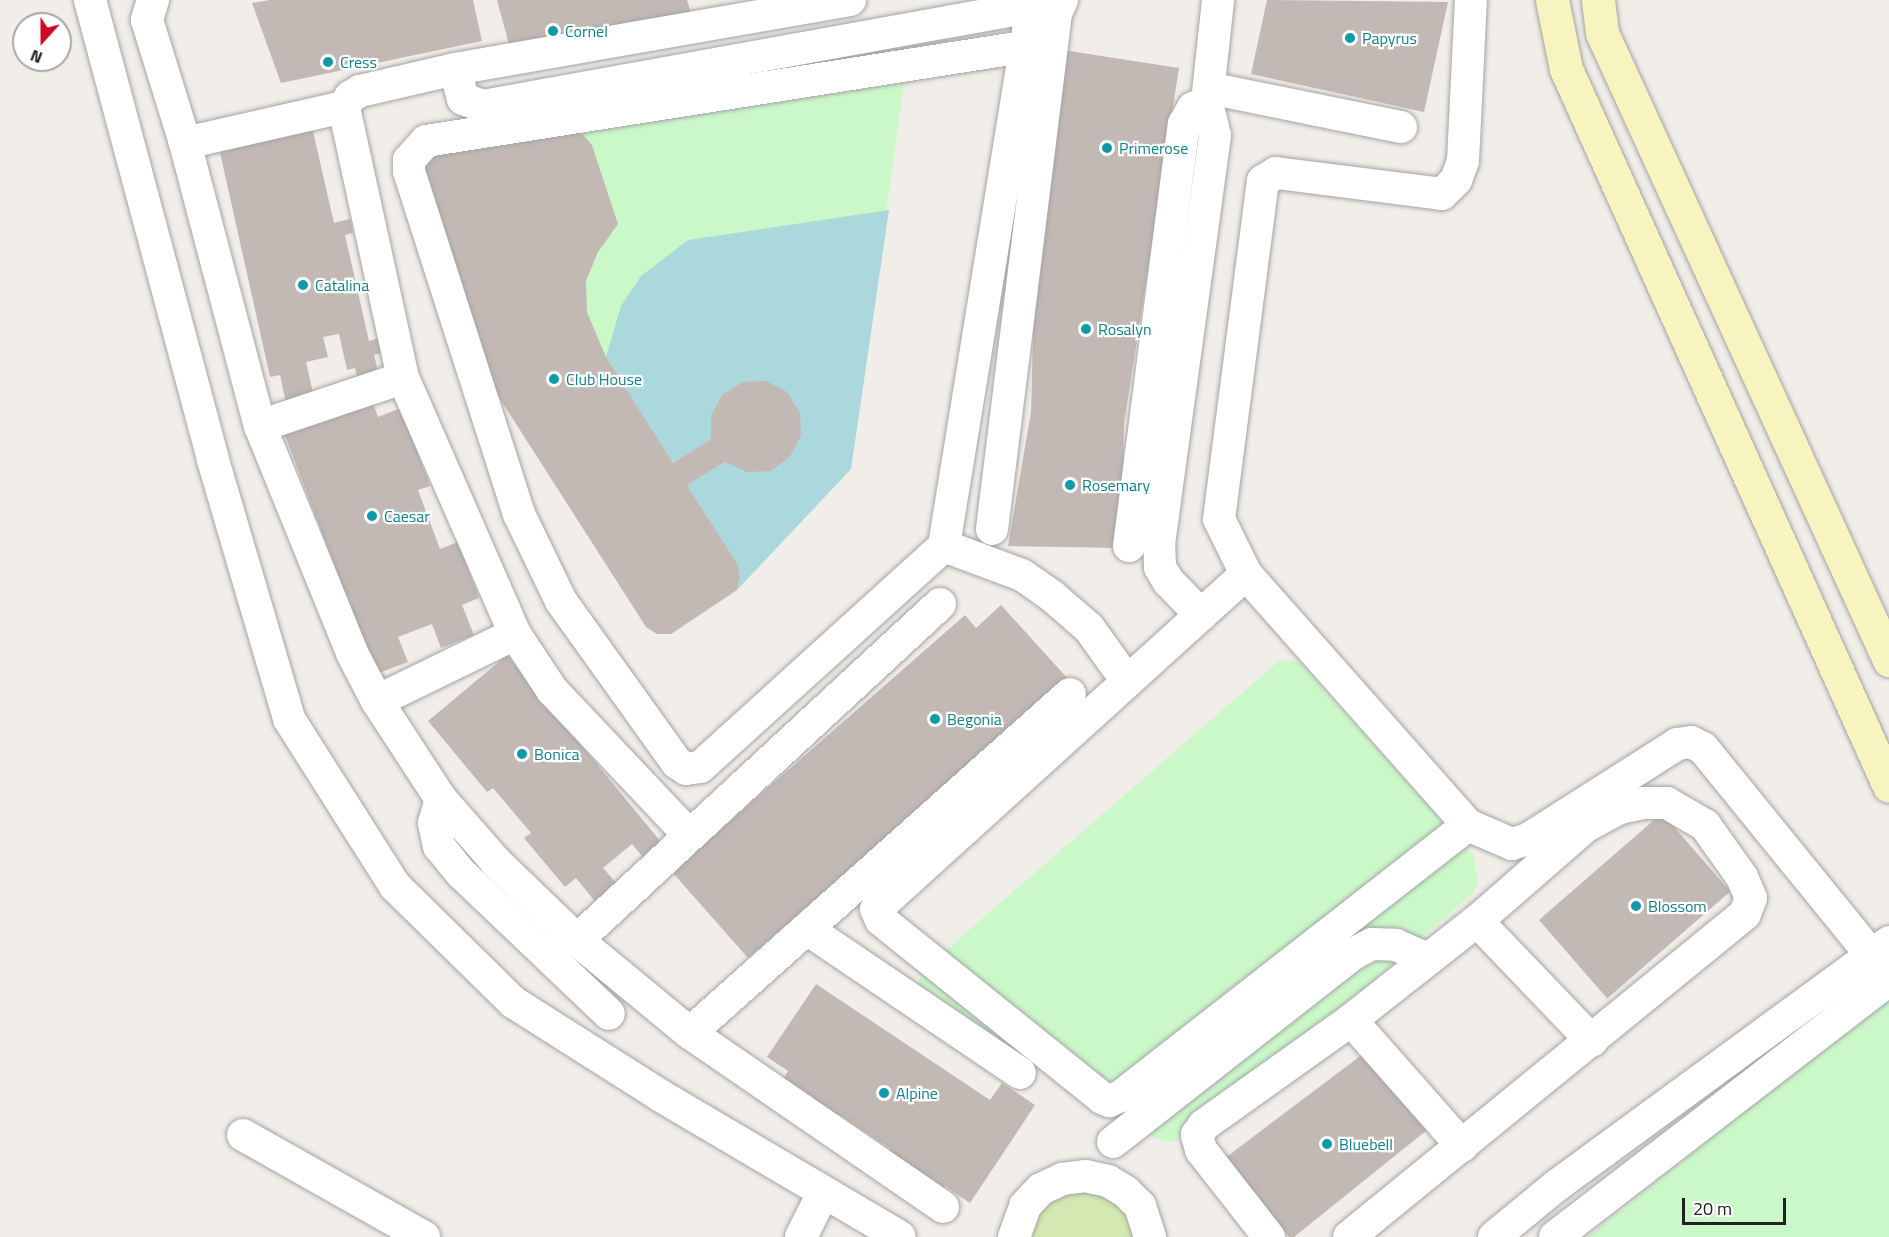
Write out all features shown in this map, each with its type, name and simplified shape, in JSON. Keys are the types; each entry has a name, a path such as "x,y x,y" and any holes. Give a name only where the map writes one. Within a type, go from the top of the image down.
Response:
{"street":[{"path":"90,0 213,460 289,719 395,886 513,1002 823,1193 900,1237"},
{"path":"153,0 147,20 185,143 260,426 352,653 377,701 441,799 496,863 577,940 690,1033 943,1207"},
{"path":"689,835 552,690 515,634 404,378 344,107 350,97 360,91 711,12 850,0"},
{"path":"992,529 1056,13 1062,0"},
{"path":"1201,615 1168,581 1160,567 1159,544 1215,135 1208,95 1218,0"},
{"path":"1471,0 1463,161 1456,180 1442,194 1276,173 1263,181 1219,519 1246,574 1468,825 1512,844 1528,839 1664,749 1691,742 1703,748 1885,963"},
{"path":"1552,0 1566,69 1889,786"},
{"path":"1598,0 1602,33 1889,660"},
{"path":"455,69 463,99 483,106 1031,3 944,546 700,767 686,769 677,763 561,601 519,514 409,171 409,160 426,141 1023,47"},
{"path":"1208,95 1401,127"},
{"path":"1129,546 1184,124 1193,108 1208,95"},
{"path":"185,143 344,107"},
{"path":"260,426 404,378"},
{"path":"944,546 1022,575 1052,596 1089,628 1127,681"},
{"path":"1108,1181 1113,1142 1109,1101 881,920 876,909 1246,574"},
{"path":"577,940 940,604"},
{"path":"377,701 515,634"},
{"path":"690,1033 1070,694"},
{"path":"441,799 434,823 439,846 461,873 613,1009 584,1047"},
{"path":"1269,1237 1201,1150 1197,1135 1203,1125 1351,1020 1476,921 1586,826 1620,808 1667,802 1705,825 1747,887 1751,898 1745,914 1349,1237"},
{"path":"1109,1101 1121,1096 1468,825"},
{"path":"1476,921 1592,1041"},
{"path":"807,929 1020,1073"},
{"path":"1113,1142 1353,954 1372,944 1395,945 1428,959"},
{"path":"1494,1237 1556,1186 1885,963"},
{"path":"1555,1237 1885,963"},
{"path":"1351,1020 1461,1146"},
{"path":"243,1135 424,1237"},
{"path":"1014,1237 1025,1206 1041,1189 1062,1179 1085,1176 1108,1181 1140,1206 1150,1237"},
{"path":"1556,1186 1581,1217"},
{"path":"801,1237 823,1193"}],"green space":[{"path":"906,68 851,469 737,590 671,634 657,634 646,627 433,150"},
{"path":"1280,660 1299,662 1473,855 1478,882 1473,893 1199,1133 1173,1142 1159,1140 920,993 918,983 923,970"},
{"path":"1889,997 1889,1237 1587,1237"},
{"path":"1069,1180 1126,1198 1144,1237 1020,1237 1023,1218"}],"water":[{"path":"889,210 851,469 737,590 740,578 738,565 687,485 725,462 771,470 790,457 801,436 742,382 722,395 711,415 711,439 673,463 606,357 621,306 641,276 688,240"}],"building":[{"name":"Cress","path":"270,0 473,0 482,41 281,83 252,3"},
{"name":"Cornel","path":"497,0 687,0 691,13 510,48"},
{"name":"Papyrus","path":"1267,0 1448,2 1424,112 1251,74"},
{"path":"1063,50 1179,68 1124,424 1121,548 1008,546 1031,412 1036,228"},
{"name":"Catalina","path":"312,127 334,223 350,219 353,233 345,235 369,341 379,338 383,353 374,355 378,371 357,376 355,368 347,370 339,334 323,337 328,357 306,362 314,397 286,403 280,375 270,377 219,148"},
{"name":"Club House","path":"580,131 592,145 618,224 598,252 586,281 587,312 606,357 673,463 711,439 711,415 722,395 742,382 766,381 787,392 800,413 801,436 790,457 771,471 747,472 725,462 687,485 738,565 740,578 737,590 671,634 657,634 646,627 486,377 422,166 433,150"},
{"name":"Caesar","path":"372,400 378,417 401,408 430,486 418,490 440,549 458,542 479,598 462,605 474,635 441,648 432,624 398,637 408,662 376,674 284,433"},
{"path":"1001,605 1069,680 748,958 672,872 965,615 976,628"},
{"name":"Bonica","path":"507,655 666,848 648,863 632,844 603,868 619,886 597,904 576,878 565,887 524,838 531,833 493,788 487,792 428,721"},
{"name":"Blossom","path":"1662,813 1730,891 1607,998 1539,920"},
{"name":"Alpine","path":"816,984 990,1100 1002,1083 1035,1105 970,1203 945,1186 939,1195 885,1158 891,1149 838,1114 833,1121 779,1085 788,1071 767,1057"},
{"name":"Bluebell","path":"1363,1054 1427,1130 1294,1237 1289,1237 1225,1158"}],"place":[{"name":"Cornel","path":"553,31"},
{"name":"Papyrus","path":"1350,38"},
{"name":"Cress","path":"328,62"},
{"name":"Primerose","path":"1107,148"},
{"name":"Catalina","path":"303,285"},
{"name":"Rosalyn","path":"1086,329"},
{"name":"Club House","path":"554,379"},
{"name":"Rosemary","path":"1070,485"},
{"name":"Caesar","path":"372,516"},
{"name":"Begonia","path":"935,719"},
{"name":"Bonica","path":"522,754"},
{"name":"Blossom","path":"1636,906"},
{"name":"Alpine","path":"884,1093"},
{"name":"Bluebell","path":"1327,1144"}]}
